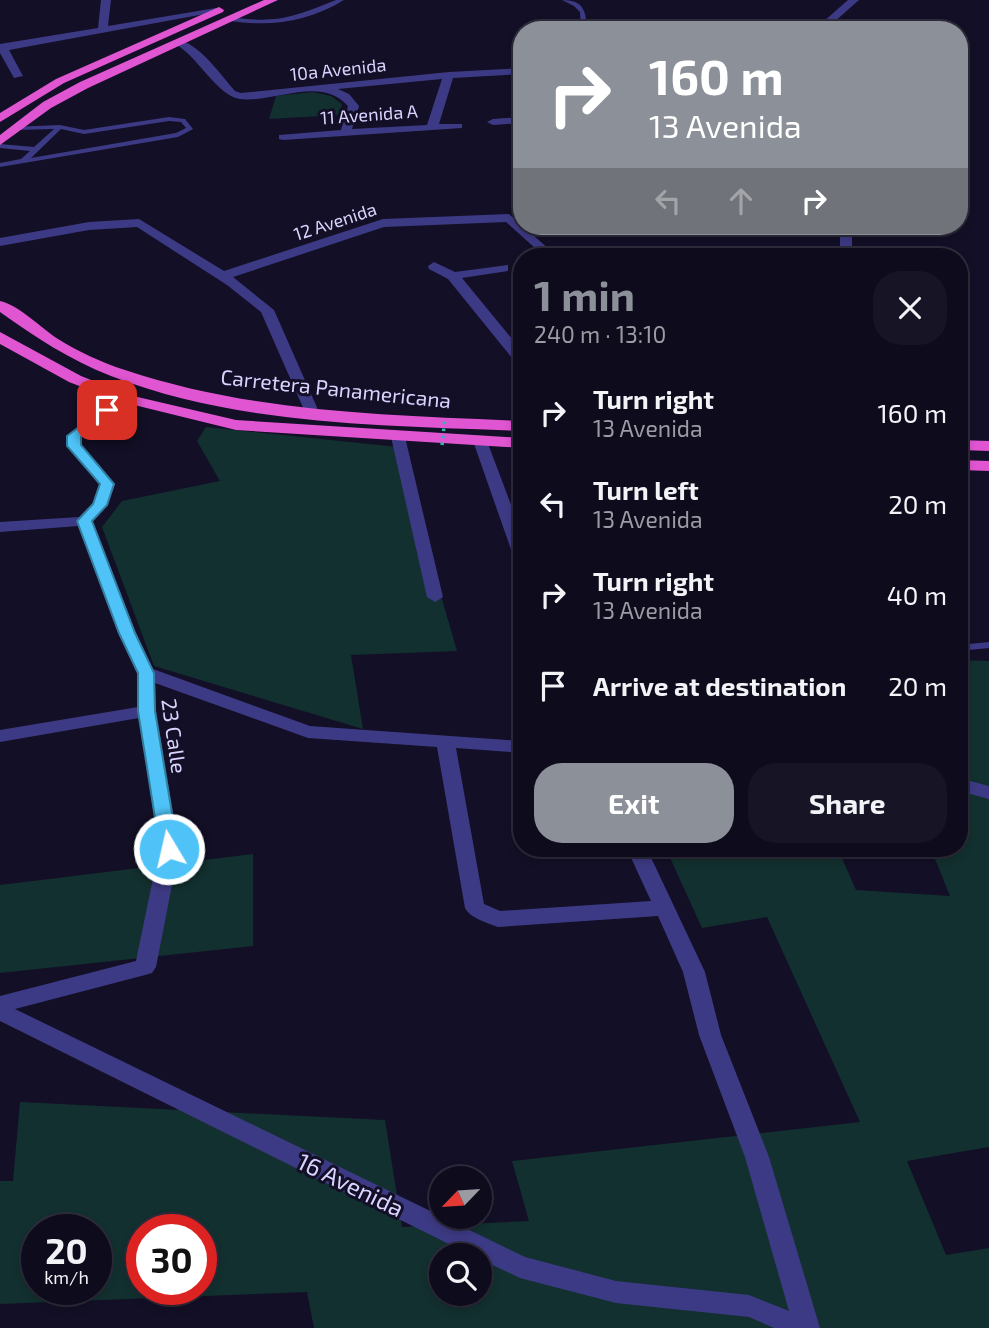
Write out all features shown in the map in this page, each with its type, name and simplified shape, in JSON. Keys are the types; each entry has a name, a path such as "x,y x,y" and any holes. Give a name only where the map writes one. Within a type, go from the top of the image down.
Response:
{"highway":[{"path":"0,118 60,81 242,0"},
{"path":"233,18 220,13 249,0"},
{"path":"0,144 15,128 47,105 84,85 273,0"},
{"name":"Carretera Panamericana","path":"0,305 26,326 67,351 119,373 179,392 247,406 513,425"},
{"name":"Carretera Panamericana","path":"0,337 33,358 75,379 124,398 236,425 513,443"},
{"path":"968,445 989,446"},
{"path":"968,465 989,466"}],"street":[{"path":"103,29 106,0"},
{"path":"830,21 854,0"},
{"path":"18,76 1,48 103,29 160,14 216,11"},
{"name":"10a Avenida","path":"179,43 190,48 231,93 250,96 449,75 513,71"},
{"path":"432,127 449,75"},
{"path":"324,88 345,96 354,106 346,132"},
{"path":"493,122 513,121"},
{"name":"11 Avenida A","path":"283,137 458,125"},
{"name":"12 Avenida","path":"222,276 388,222 505,217 513,219"},
{"path":"0,242 89,226 139,223 222,276 267,310 312,412"},
{"name":"12 Avenida","path":"529,235 543,248"},
{"path":"434,266 453,276 513,350"},
{"path":"453,276 503,268"},
{"path":"0,527 84,521 100,505 107,484 74,446 74,436 124,398"},
{"path":"398,437 435,597"},
{"path":"480,441 513,533"},
{"name":"23 Calle","path":"0,1004 145,967 169,849 147,711 146,673 127,633 84,521"},
{"path":"146,673 308,732 513,746"},
{"path":"0,736 147,711"},
{"path":"445,741 475,908 498,919 664,908"},
{"path":"968,787 989,793"},
{"path":"640,857 694,972 710,1035 757,1157 807,1328"},
{"name":"16 Avenida","path":"0,1011 520,1267 616,1292 749,1306 772,1314 797,1328"}],"lane":[{"path":"233,18 260,24 283,23 341,0"},
{"path":"565,0 583,12 584,21"},
{"path":"0,165 178,135 190,129 183,120 169,119 84,132 60,128 15,128"},
{"path":"22,162 60,128"},
{"path":"0,144 34,149"},
{"path":"968,647 989,645"}],"path":[{"path":"442,445 444,418"}],"green space":[{"path":"313,92 331,96 342,104 339,115 269,119 276,96"},
{"path":"206,427 398,447 457,651 351,655 363,729 154,666 102,527 122,501 220,481 197,441"},
{"path":"968,660 989,661 989,1147 907,1161 946,1255 989,1248 989,1328 314,1328 307,1292 217,1296 217,1214 126,1214 126,1299 112,1300 112,1214 21,1214 21,1303 0,1304 0,1181 13,1181 20,1102 385,1120 402,1227 429,1226 429,1229 492,1229 492,1223 529,1221 512,1161 860,1122 767,917 702,928 670,857 842,857 856,890 950,896 934,857 968,857"},
{"path":"253,854 253,946 0,973 0,885"}],"route":[{"path":"107,410 74,436 74,446 107,484 100,505 84,521 127,633 146,673 147,711 169,849"}]}
